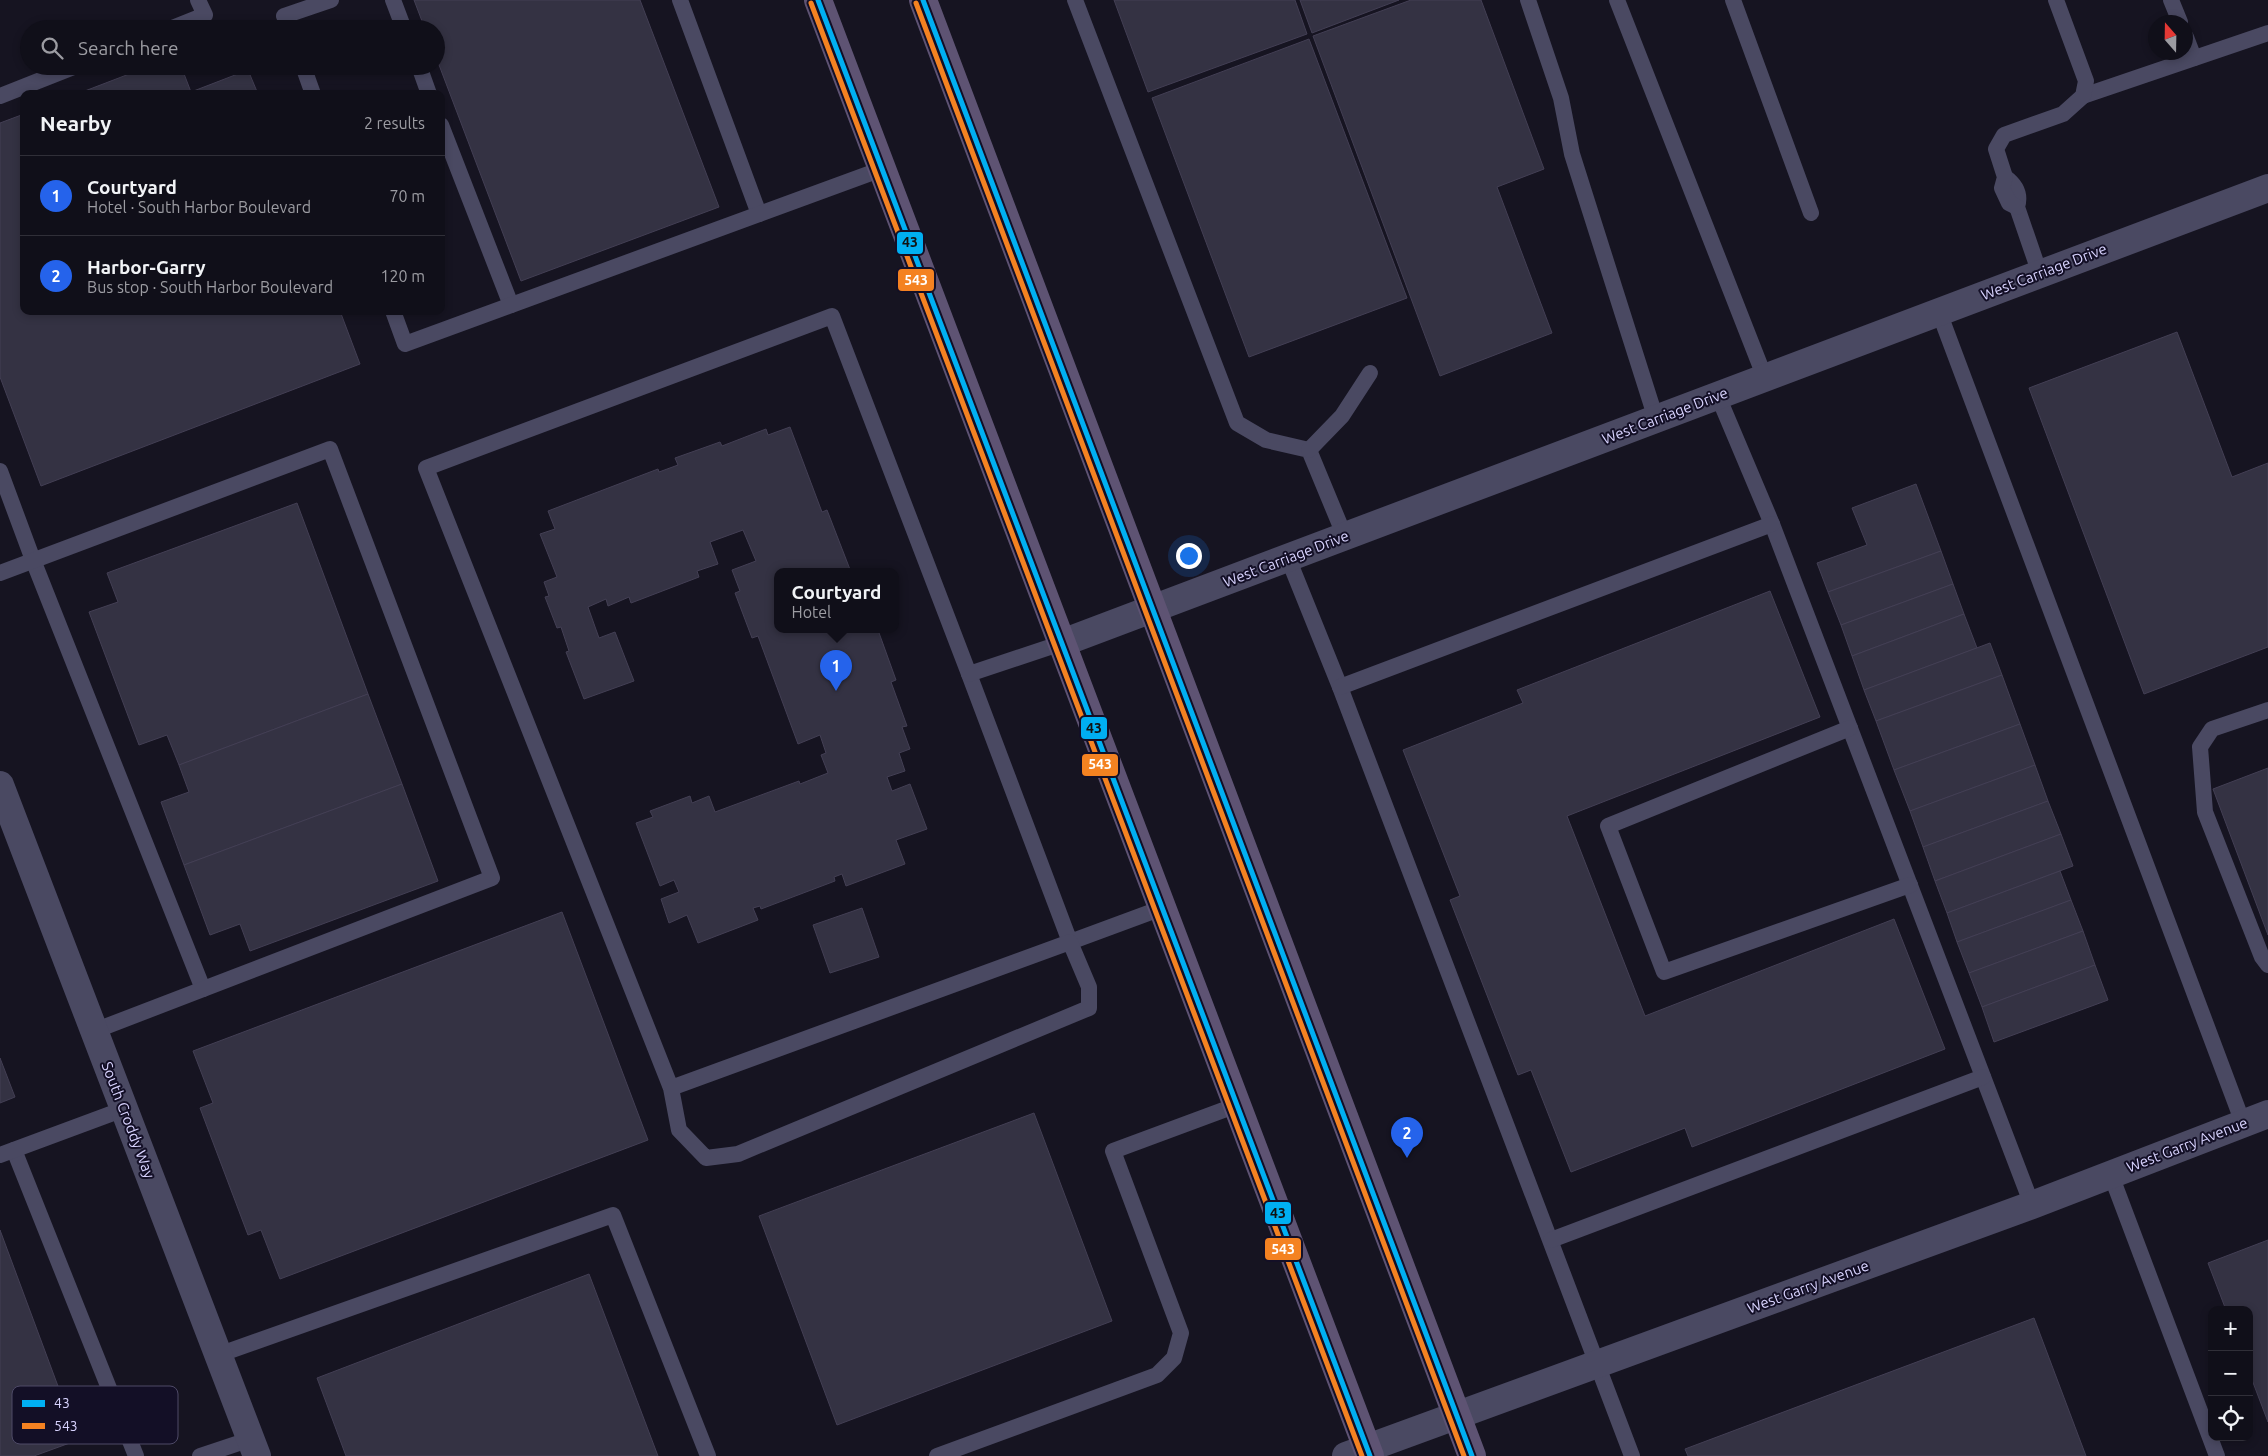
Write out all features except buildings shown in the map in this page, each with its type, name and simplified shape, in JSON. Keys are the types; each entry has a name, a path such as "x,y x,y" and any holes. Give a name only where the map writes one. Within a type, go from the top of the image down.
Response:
{"main road":[{"path":"818,0 1237,1104 1361,1453"},
{"path":"923,0 1472,1456"}],"street":[{"name":"West Carriage Drive","path":"1062,643 2268,188"},
{"name":"South Croddy Way","path":"0,785 254,1447"},
{"name":"West Garry Avenue","path":"1361,1453 1456,1414 2032,1205 2268,1114"}],"lane":[{"path":"192,20 205,15 198,0"},
{"path":"286,20 284,16 331,0"},
{"path":"393,0 401,20"},
{"path":"680,0 760,214"},
{"path":"1075,0 1237,423 1266,440 1310,450"},
{"path":"1528,0 1561,98 1572,154 1656,419"},
{"path":"1733,0 1811,213"},
{"path":"2056,0 2086,81 2083,96"},
{"path":"2171,0 2177,15"},
{"path":"1621,1 1765,378"},
{"path":"2040,274 2017,207 2020,199 2014,184 2005,177 1996,149 2004,135 2062,114 2083,96 2268,33"},
{"path":"0,96 53,75"},
{"path":"306,75 311,90"},
{"path":"422,75 428,90"},
{"path":"445,135 511,306"},
{"path":"394,315 405,344 882,169"},
{"path":"1939,312 2243,1123"},
{"path":"832,316 969,674 1070,942 1089,987 1089,1008 738,1154 706,1158 679,1130 671,1088 426,468 832,316"},
{"path":"1310,450 1342,416 1370,373"},
{"path":"1718,396 1772,524 2032,1205"},
{"path":"0,573 330,449 492,878 94,1031"},
{"path":"1310,450 1346,537"},
{"path":"0,471 33,560 203,989"},
{"path":"1340,687 1772,524"},
{"path":"1288,558 1340,687 1632,1456"},
{"path":"969,674 1062,643"},
{"path":"2268,710 2212,729 2200,747 2205,812 2262,957 2268,965"},
{"path":"1850,728 1608,826 1664,972 1910,885"},
{"path":"671,1088 1162,908"},
{"path":"1551,1240 1983,1077"},
{"path":"937,1456 1157,1375 1174,1358 1181,1333 1113,1151 1237,1104"},
{"path":"106,1386 7,1152 124,1109"},
{"path":"2110,1175 2217,1456"},
{"path":"218,1355 613,1215 708,1456"},
{"path":"131,1444 136,1456"},
{"path":"200,1456 254,1447"}],"transit line":[{"name":"43","path":"818,0 1370,1456"},
{"name":"43","path":"923,0 1472,1456"},
{"name":"543","path":"811,3 1362,1456"},
{"name":"543","path":"916,3 1464,1456"}],"place":[{"name":"Courtyard","path":"836,691"},
{"name":"Harbor-Garry","path":"1407,1158"}]}
